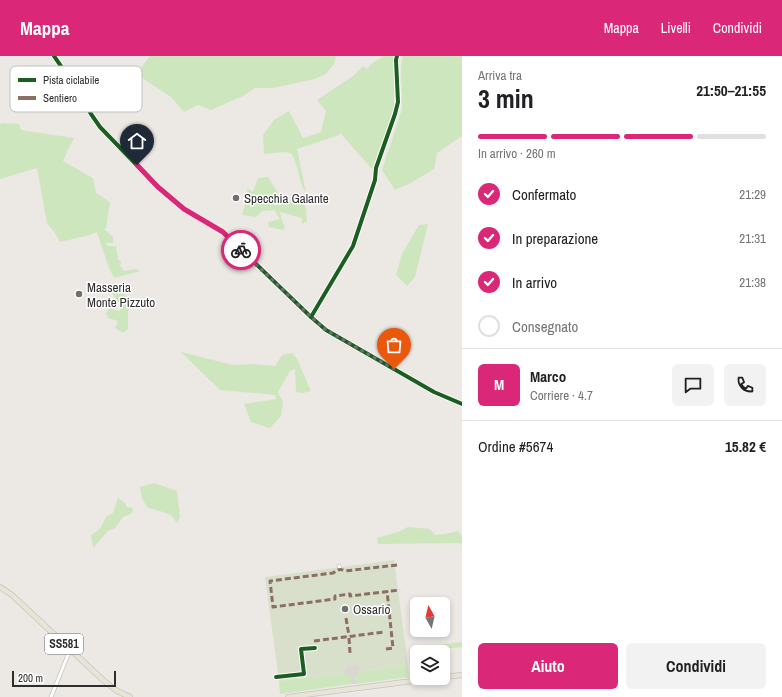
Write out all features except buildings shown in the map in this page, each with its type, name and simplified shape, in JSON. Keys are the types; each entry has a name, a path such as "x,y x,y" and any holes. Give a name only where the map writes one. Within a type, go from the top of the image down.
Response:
{"main road":[{"name":"SS581","path":"0,586 12,595 103,680 117,691 130,697"},
{"path":"450,676 462,675"},
{"path":"288,697 410,681"}],"street":[{"path":"54,56 61,66"},
{"path":"311,317 353,246 375,180 376,168 398,102 397,56"},
{"path":"90,112 100,126 158,187 184,209 223,232 326,330 434,392 462,404"},
{"path":"276,677 304,674 301,649 314,648"},
{"path":"51,697 70,650"}],"green space":[{"path":"150,56 336,56 334,64 326,74 315,79 273,88 255,88 245,95 211,110 198,105 184,112 171,97 142,78 142,66"},
{"path":"384,56 395,56 394,110 372,169 341,132 339,135 297,149 306,193 291,153 284,152 264,154 263,135 274,120 289,111 303,138 321,132 326,111 317,100 353,76 363,66 367,69 371,64"},
{"path":"403,56 461,56 462,136 437,153 434,169 409,184 395,190 382,170 402,109 401,65"},
{"path":"0,124 19,124 21,130 74,138 63,161 93,178 96,193 110,202 106,229 104,229 113,237 113,243 106,243 107,246 116,246 118,259 121,262 121,265 118,263 124,271 135,269 141,271 114,278 109,268 97,232 60,242 47,223 37,168 0,179"},
{"path":"268,177 282,199 304,204 306,208 307,221 302,224 302,218 280,212 285,227 283,230 269,227 268,222 280,219 274,210 262,211 256,217 242,215 248,194 247,188 253,192 258,178"},
{"path":"428,224 415,277 407,286 396,275 402,254 419,225"},
{"path":"121,285 126,288 122,292 134,305 128,311 128,329 123,333 115,328 118,321 108,318 106,313 110,308 120,311 120,305 112,293 112,286"},
{"path":"181,352 233,365 252,364 275,366 282,355 292,353 297,359 311,391 303,393 296,392 295,369 290,371 278,392 283,402 281,416 270,428 251,422 244,404 276,399 275,395 220,390"},
{"path":"154,483 177,491 180,517 177,523 171,515 148,508 142,499 140,487"},
{"path":"118,498 125,503 127,507 133,508 132,513 123,517 115,528 108,531 93,548 91,535 100,529 106,517 113,513"},
{"path":"408,527 430,529 435,535 458,531 462,536 462,545 459,543 378,544 377,538 398,532"},
{"path":"394,560 408,665 360,671 359,668 348,666 345,669 345,673 279,681 265,577"},
{"path":"462,642 462,647 450,648 450,645 436,645"},
{"path":"408,665 409,677 356,684 355,677 360,671"},
{"path":"345,673 351,677 351,684 280,694 279,681"}],"shaded area":[{"path":"355,665 360,671 355,677 356,684 351,684 351,677 345,673 345,669 348,666"}],"marked path":[{"path":"397,565 345,571 337,570 333,573 270,581 273,607 335,599 335,596 350,594 350,596 400,590"},
{"path":"386,649 393,648 387,591"},
{"path":"346,618 349,636"},
{"path":"314,641 384,632"},
{"path":"349,638 350,653"}],"cycle path":[{"path":"54,56 61,66"},
{"path":"311,317 353,246 375,180 376,168 398,102 397,56"},
{"path":"90,112 100,127 158,187 184,209 223,232 326,330 434,392 462,404"},
{"path":"276,677 304,674 301,649 315,648"}],"way so far":[{"path":"241,250 326,330 394,369"}],"place":[{"name":"Specchia Galante","path":"236,198"},
{"name":"Masseria Monte Pizzuto","path":"79,294"},
{"name":"Ossario","path":"345,609"}],"route":[{"path":"137,165 158,187 184,209 223,232 241,250"}]}
